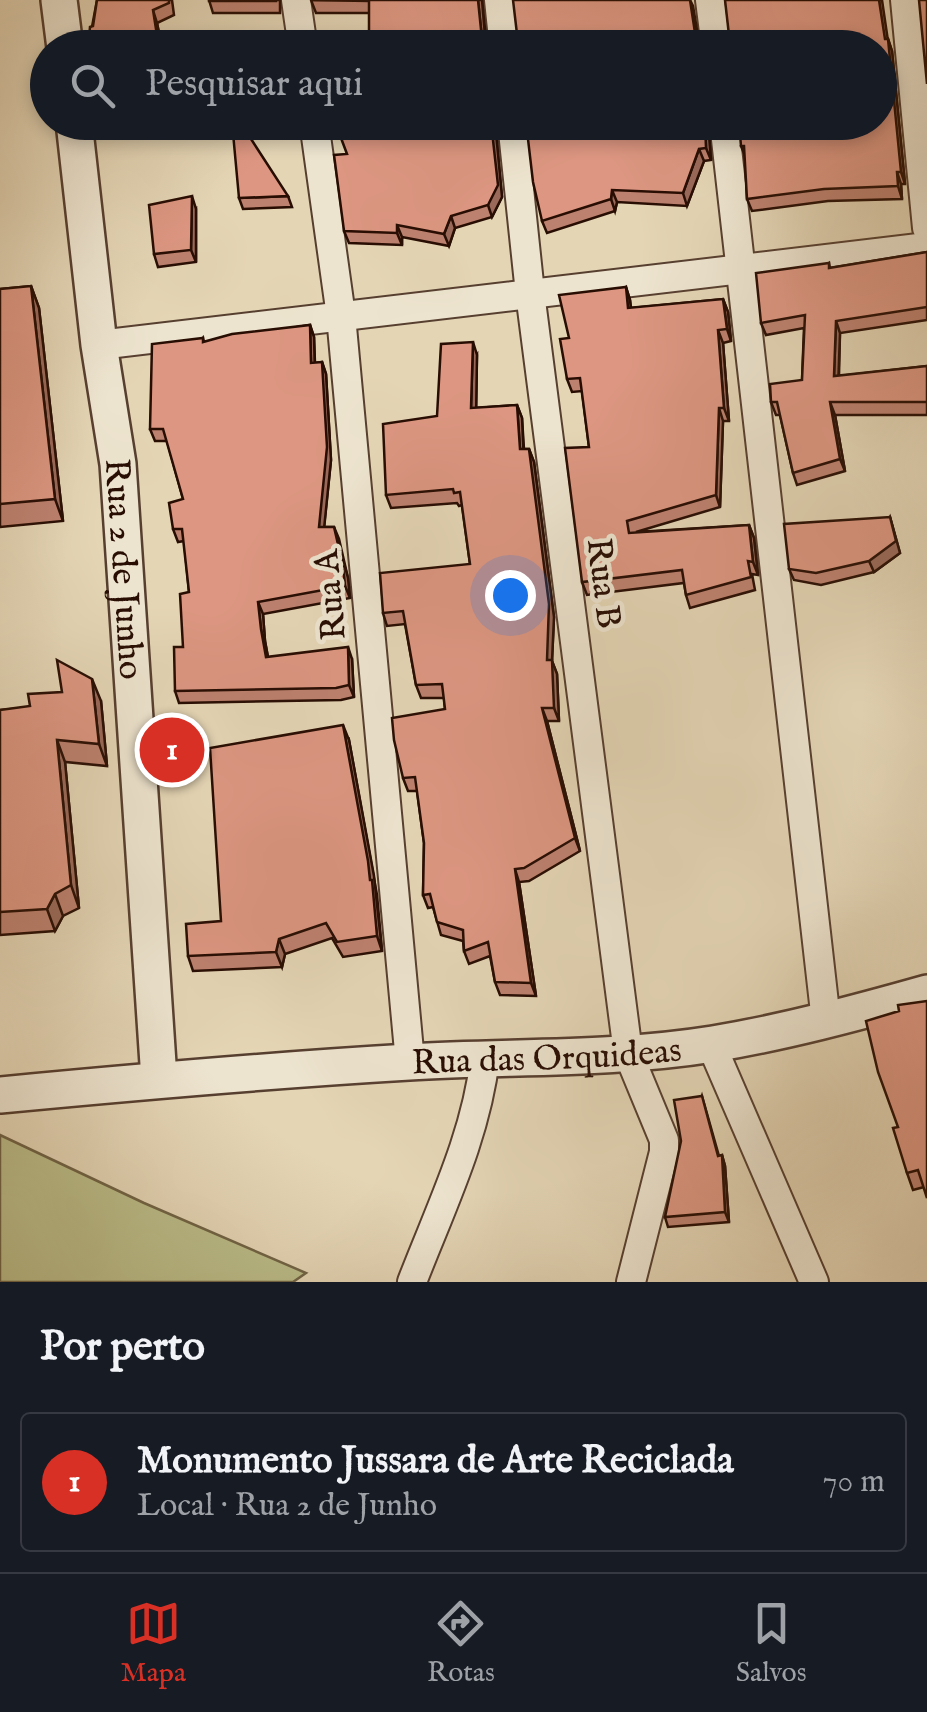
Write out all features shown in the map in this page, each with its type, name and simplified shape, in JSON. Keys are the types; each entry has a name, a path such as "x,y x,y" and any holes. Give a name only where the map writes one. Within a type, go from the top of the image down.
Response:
{"street":[{"path":"59,0 63,30"},
{"path":"296,0 300,30"},
{"path":"499,0 502,30"},
{"path":"710,0 714,30"},
{"path":"905,0 927,228"},
{"name":"Rua 2 de Junho","path":"76,140 99,345 118,464 159,1080"},
{"name":"Rua A","path":"317,140 341,316 410,1062"},
{"name":"Rua B","path":"514,140 530,293 628,1052 664,1140 631,1282"},
{"path":"726,140 826,1021"},
{"path":"99,345 927,247"},
{"name":"Rua das Orquideas","path":"0,1095 159,1080 711,1044 826,1021 927,993"},
{"path":"711,1044 814,1282"},
{"path":"412,1282 472,1126 485,1058"}],"green space":[{"path":"0,1135 306,1273 293,1282 0,1282"}],"building":[{"path":"97,0 169,0 153,10 156,30 90,30"},
{"path":"276,0 276,1 209,1"},
{"path":"311,0 478,0 481,30 369,30 369,1"},
{"path":"513,0 690,0 695,30 517,30"},
{"path":"725,0 879,0 884,30 728,30"},
{"path":"919,0 927,0 927,84"},
{"path":"897,131 901,172 897,172 898,186 824,189 747,199 740,140 897,140"},
{"path":"234,140 252,140 288,196 239,198"},
{"path":"342,140 493,140 498,185 488,205 451,216 444,234 397,225 397,233 344,231 334,155 347,154"},
{"path":"528,140 706,140 706,148 699,149 683,193 612,190 611,199 542,221"},
{"path":"192,196 191,250 154,254 149,205"},
{"path":"927,252 927,307 836,321 834,376 927,366 927,402 830,402 840,459 793,473 777,402 771,402 770,384 802,380 805,315 761,323 756,273 829,263 829,268"},
{"path":"31,286 55,499 0,504 0,289"},
{"path":"626,287 628,308 723,299 727,329 718,330 724,408 719,408 716,495 627,521 629,533 749,525 751,577 686,595 682,570 582,582 565,448 589,447 580,378 567,379 560,339 569,338 559,295"},
{"path":"310,325 311,363 322,362 327,447 319,527 334,527 345,586 258,602 266,657 348,647 349,685 175,691 174,647 183,647 180,594 189,592 182,529 173,529 169,503 183,499 163,429 150,429 152,344 203,338 203,342 232,334"},
{"path":"473,342 471,408 517,405 520,449 529,449 549,604 547,660 552,660 554,708 542,708 575,838 524,868 515,869 531,983 495,982 488,942 464,951 463,930 437,922 430,894 423,895 424,843 415,777 403,778 392,718 445,709 442,684 416,685 403,611 383,613 380,573 470,564 460,492 454,493 453,489 386,495 383,424 437,416 441,344"},
{"path":"890,517 896,541 869,561 816,573 789,569 784,524"},
{"path":"57,660 92,679 99,744 57,740 71,885 55,894 47,909 0,912 0,710 30,706 28,694 62,692"},
{"path":"343,725 372,880 377,936 337,942 326,923 279,939 276,952 188,956 186,924 221,921 210,748"},
{"path":"927,1001 927,1198 918,1170 907,1173 893,1128 898,1127 878,1072 866,1021 899,1011 898,1005"},
{"path":"702,1096 718,1156 722,1155 725,1212 665,1217 681,1141 674,1100"}],"place":[{"name":"Monumento Jussara de Arte Reciclada","path":"172,750"}]}
